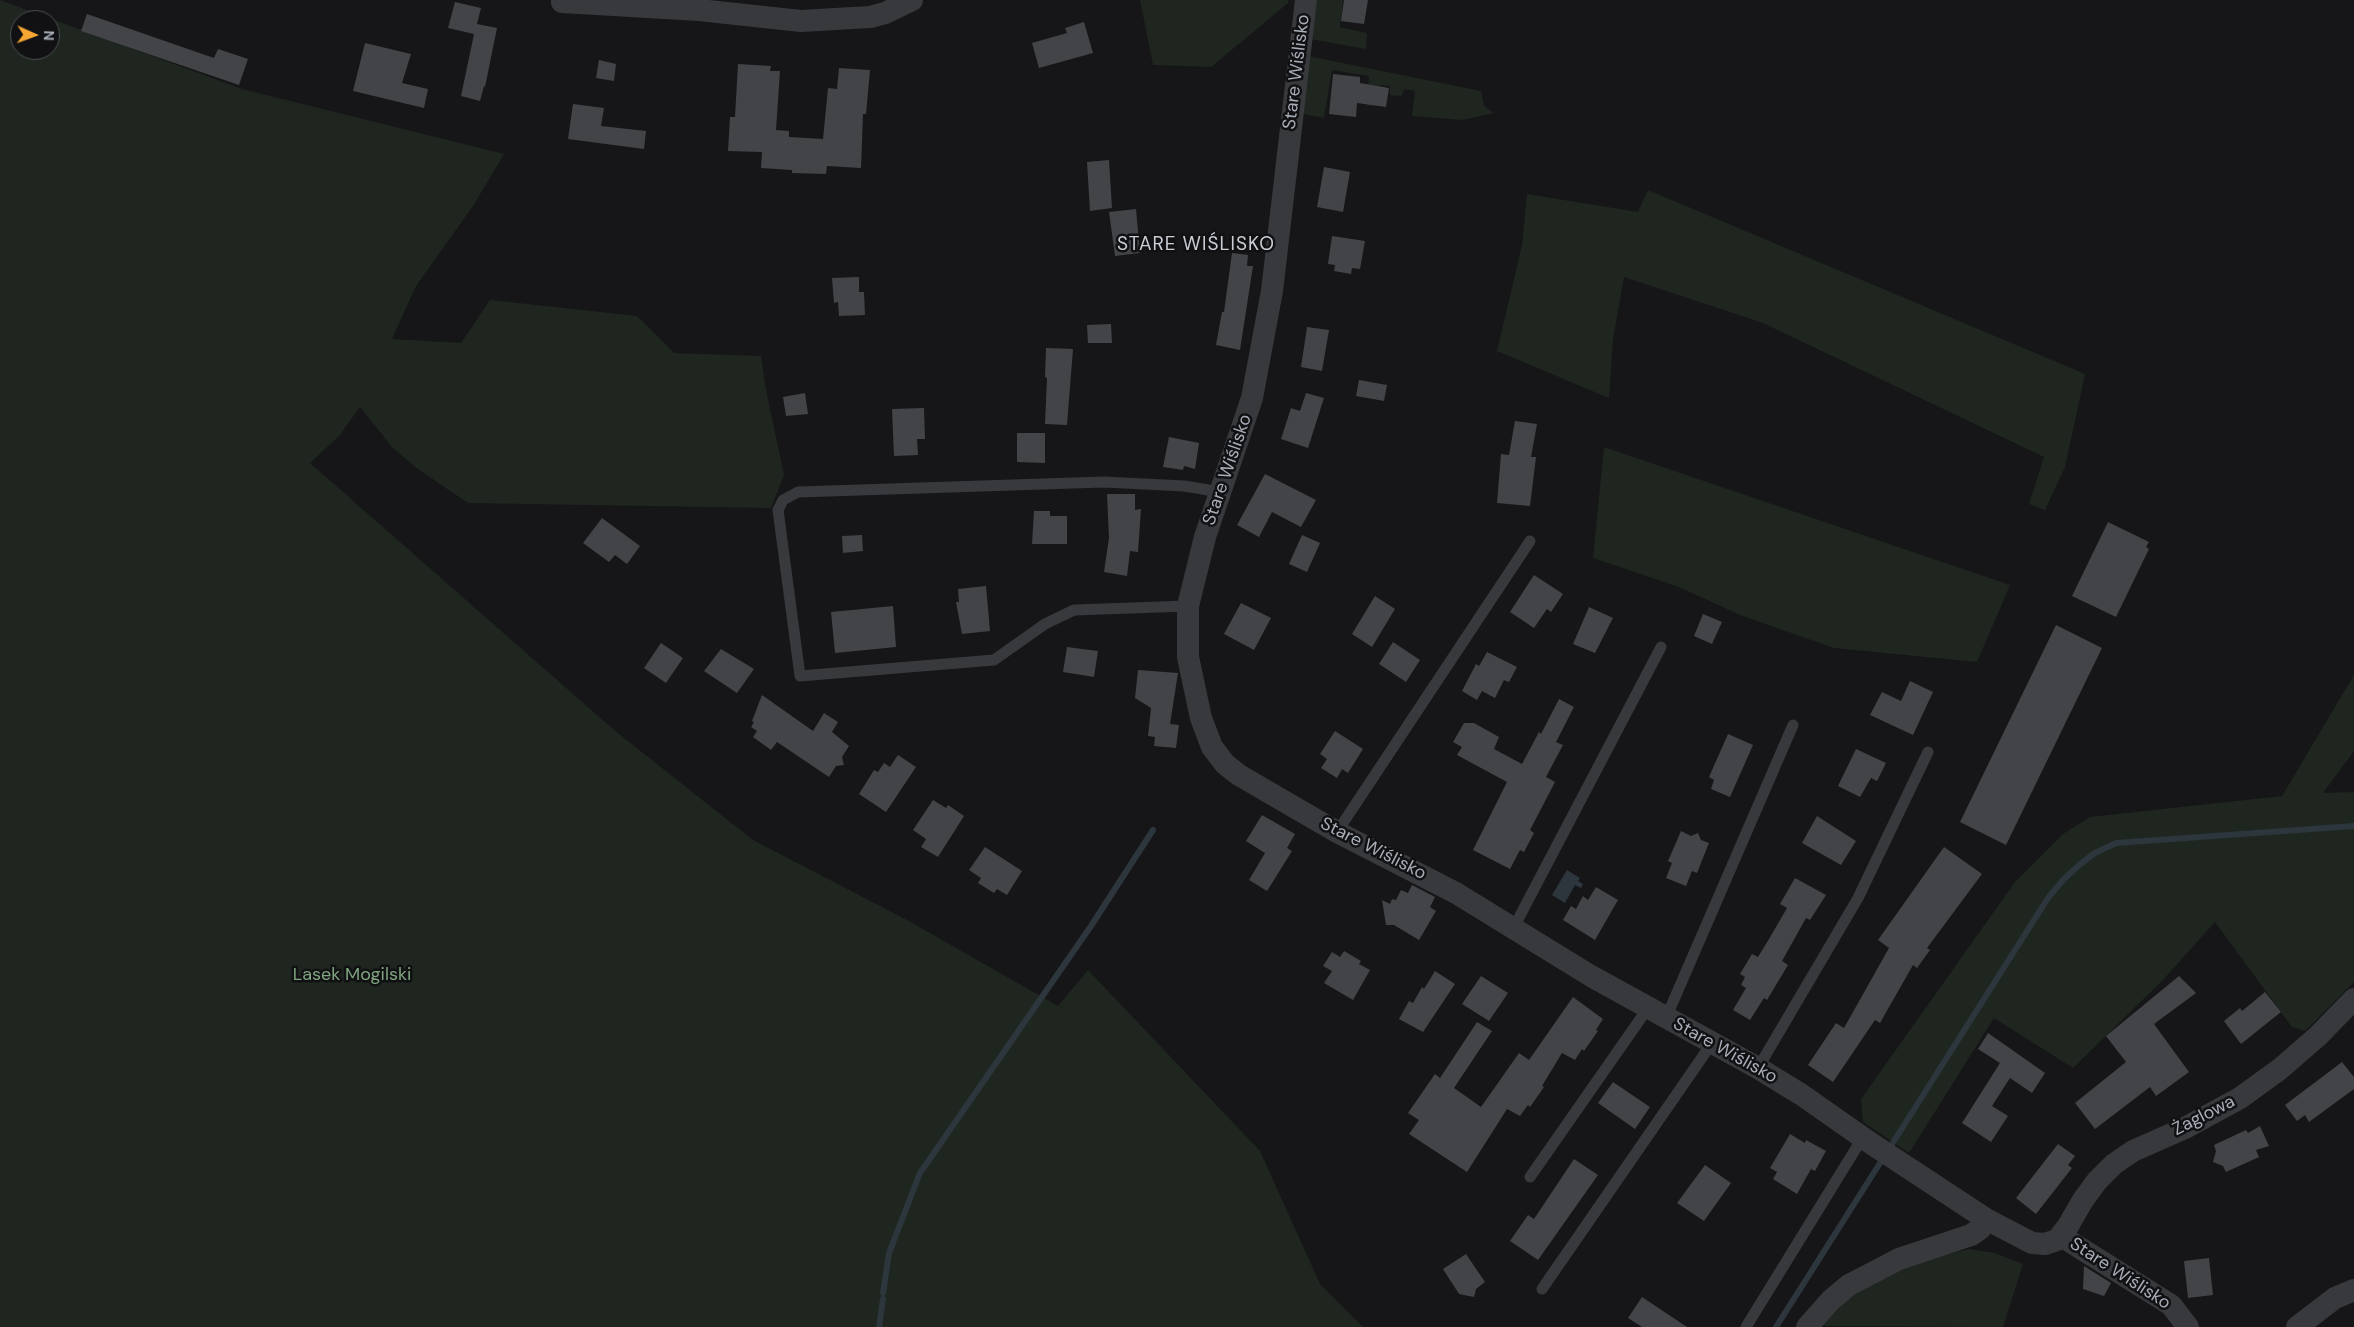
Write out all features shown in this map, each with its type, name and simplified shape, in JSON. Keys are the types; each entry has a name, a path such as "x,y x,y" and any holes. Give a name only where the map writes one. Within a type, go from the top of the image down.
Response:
{"street":[{"path":"563,0 562,2 699,10 801,21 870,17 885,13 912,0"},
{"name":"Stare Wiślisko","path":"1306,0 1272,292 1252,398 1202,549 1188,606 1188,657 1201,718 1217,756 1239,775 1337,832 1456,893 1657,1013 1758,1068 1802,1095 1866,1140 1986,1219 2032,1242 2050,1243 2061,1236 2170,1306 2188,1327"},
{"name":"Żaglowa","path":"2061,1236 2083,1200 2114,1164 2133,1151 2185,1128 2240,1098 2280,1069 2318,1036 2354,999"},
{"path":"1806,1327 1831,1300 1849,1286 1899,1259 1971,1235 1980,1229 1986,1219"},
{"path":"2297,1327 2335,1298 2354,1290"}],"lane":[{"path":"1188,606 1074,610 1045,624 994,660 800,676 778,510 783,500 798,492 1104,482 1184,486 1220,492"},
{"path":"1337,832 1530,541"},
{"path":"1514,929 1661,646"},
{"path":"1530,1177 1657,1013 1794,725"},
{"path":"1758,1068 1858,898 1928,752"},
{"path":"1542,1289 1712,1043"},
{"path":"1746,1327 1866,1140"}],"green space":[{"name":"Lasek Mogilski","path":"0,0 27,10 10,10 10,60 60,60 60,22 242,89 504,154 473,206 416,286 392,339 461,343 490,300 637,316 674,353 761,356 766,390 784,475 771,508 468,503 415,467 392,447 360,407 339,436 310,463 614,730 753,840 907,920 1058,1006 1088,970 1260,1151 1320,1284 1363,1327 0,1327"},
{"path":"1140,0 1288,0 1288,3 1211,67 1153,65"},
{"path":"1317,0 1343,0 1340,27 1367,33 1366,49 1310,39"},
{"path":"1308,56 1481,91 1484,106 1494,113 1462,120 1412,116 1415,91 1404,89 1402,96 1390,95 1390,86 1379,85 1375,105 1367,106 1369,76 1332,70 1324,118 1300,113"},
{"path":"1648,190 2085,374 2065,467 2045,510 2029,504 2044,457 1763,323 1624,277 1613,340 1609,398 1497,351 1522,245 1527,194 1638,212"},
{"path":"1604,447 2010,585 1977,662 1834,648 1740,615 1679,587 1593,558"},
{"path":"2354,675 2354,751 2323,793 2354,792 2354,982 2305,1031 2292,1027 2215,922 2162,981 2073,1068 1994,1018 1909,1153 1863,1122 1861,1099 2015,882 2063,834 2090,817 2282,796"},
{"path":"1969,1249 1995,1253 2023,1264 2003,1327 1822,1326 1844,1302 1881,1276 1929,1259"}],"shaded area":[{"path":"1567,870 1580,878 1578,881 1583,884 1581,888 1575,885 1565,903 1552,895"}],"building":[{"path":"1344,0 1368,0 1364,24 1341,21"},
{"path":"455,2 481,8 477,24 497,28 485,87 480,101 461,96 474,34 448,28"},
{"path":"87,14 214,58 218,49 248,59 239,85 81,31"},
{"path":"1084,22 1093,53 1039,68 1032,43 1067,33 1065,28"},
{"path":"365,43 411,54 402,83 428,89 424,108 353,91"},
{"path":"599,60 616,64 614,81 596,78"},
{"path":"738,64 771,66 770,71 780,71 776,130 789,131 789,137 823,139 828,88 837,89 839,68 870,70 866,114 863,114 861,168 827,166 826,174 792,173 792,170 761,168 762,152 728,151 730,117 735,117"},
{"path":"1333,74 1360,77 1360,83 1389,88 1386,107 1357,103 1356,117 1329,114"},
{"path":"573,104 604,108 601,126 646,131 644,149 568,139"},
{"path":"1109,160 1112,208 1090,211 1087,162"},
{"path":"1324,167 1350,172 1343,212 1317,207"},
{"path":"1136,209 1140,253 1115,256 1109,212"},
{"path":"1332,236 1365,241 1360,269 1352,268 1351,274 1334,271 1335,265 1328,264"},
{"path":"1232,253 1248,255 1247,266 1253,266 1240,350 1216,345 1222,312 1224,312"},
{"path":"859,277 859,292 864,292 865,315 839,316 838,302 834,303 832,278"},
{"path":"1111,324 1112,343 1088,343 1087,325"},
{"path":"1307,327 1329,330 1322,371 1301,367"},
{"path":"1046,348 1073,349 1067,425 1045,424"},
{"path":"1359,380 1387,385 1384,401 1356,396"},
{"path":"805,393 808,414 786,416 783,397"},
{"path":"1306,393 1324,398 1308,448 1281,439 1291,408 1300,411"},
{"path":"924,408 925,439 917,439 918,455 894,456 892,409"},
{"path":"1515,421 1537,424 1531,457 1536,457 1530,506 1497,503 1501,454 1509,455"},
{"path":"1017,433 1045,433 1045,463 1017,462"},
{"path":"1169,437 1199,443 1195,469 1184,466 1183,470 1163,467"},
{"path":"1265,474 1316,500 1301,527 1272,512 1259,537 1237,525"},
{"path":"1107,494 1135,494 1135,510 1141,509 1138,552 1130,551 1127,576 1104,572 1109,538"},
{"path":"1034,511 1050,511 1050,516 1067,516 1067,544 1032,544"},
{"path":"602,518 640,546 627,564 615,555 609,562 583,543"},
{"path":"2108,522 2149,542 2146,547 2149,549 2116,617 2072,596"},
{"path":"862,535 863,551 843,553 842,536"},
{"path":"1302,535 1320,543 1307,572 1289,564"},
{"path":"1534,575 1563,594 1551,612 1547,609 1534,628 1510,612"},
{"path":"986,586 990,631 962,634 956,602 959,602 958,589"},
{"path":"1375,596 1395,609 1372,647 1352,634"},
{"path":"1241,603 1271,618 1254,650 1224,634"},
{"path":"893,606 896,647 835,653 831,612"},
{"path":"1589,607 1613,618 1595,653 1573,644"},
{"path":"1703,614 1722,622 1712,644 1694,636"},
{"path":"2056,625 2102,648 2006,845 1960,822"},
{"path":"1393,642 1420,660 1406,682 1379,664"},
{"path":"661,643 683,658 666,683 644,668"},
{"path":"1067,647 1098,651 1094,677 1063,672"},
{"path":"721,649 754,669 737,693 704,671"},
{"path":"1487,652 1517,667 1509,682 1504,680 1495,698 1482,691 1477,700 1462,691 1476,664 1479,666"},
{"path":"1138,670 1178,673 1170,724 1179,725 1176,748 1154,746 1155,737 1148,736 1151,708 1135,698"},
{"path":"1910,681 1933,692 1913,735 1870,715 1882,692 1901,701"},
{"path":"762,695 813,731 824,713 838,722 832,732 849,746 842,757 844,765 836,766 829,777 777,742 771,750 753,737 757,731 751,727 754,722 752,721"},
{"path":"1559,699 1574,707 1556,742 1563,745 1546,777 1555,782 1530,830 1534,833 1524,852 1520,850 1510,869 1473,850 1507,782 1457,755 1462,747 1453,742 1464,723 1474,723 1499,737 1494,749 1522,764 1539,732 1541,734"},
{"path":"1335,731 1363,749 1348,773 1342,769 1337,778 1321,768 1327,759 1320,754"},
{"path":"1728,734 1753,745 1730,797 1711,789 1714,780 1709,777"},
{"path":"1856,749 1886,763 1877,781 1871,778 1860,797 1838,786"},
{"path":"898,755 916,767 886,812 859,794 874,770 878,772 884,763 890,767"},
{"path":"933,800 946,808 948,805 964,816 938,857 921,847 926,839 913,830"},
{"path":"1262,815 1295,834 1287,848 1292,851 1267,891 1249,880 1265,853 1246,841"},
{"path":"1817,816 1856,841 1841,865 1802,843"},
{"path":"1681,831 1691,836 1698,833 1701,840 1709,843 1697,873 1692,871 1686,886 1666,878 1672,863 1668,861"},
{"path":"985,847 1022,871 1007,895 997,889 994,893 978,883 981,878 969,870"},
{"path":"1944,847 1982,874 1927,948 1930,950 1917,968 1913,965 1880,1023 1875,1020 1833,1082 1808,1065 1836,1023 1844,1028 1889,948 1878,940"},
{"path":"1795,878 1826,895 1810,920 1806,918 1782,961 1788,965 1767,1000 1764,998 1750,1020 1733,1010 1746,988 1741,985 1745,977 1740,974 1752,954 1758,957 1787,908 1780,904"},
{"path":"1412,885 1435,897 1430,907 1436,911 1419,940 1394,925 1386,925 1382,900 1390,904 1392,899 1396,900 1401,890 1408,893"},
{"path":"1596,887 1618,900 1595,940 1563,920 1571,906 1576,909 1583,896 1588,900"},
{"path":"1344,951 1361,961 1359,964 1370,970 1353,1000 1324,983 1332,971 1323,966 1332,952 1340,957"},
{"path":"1435,971 1455,984 1423,1032 1399,1019 1409,1001 1413,1003 1422,987 1424,989"},
{"path":"1481,976 1508,993 1489,1021 1462,1004"},
{"path":"2179,976 2196,993 2154,1024 2189,1072 2156,1096 2150,1087 2095,1129 2075,1103 2126,1062 2106,1036"},
{"path":"2265,992 2281,1012 2241,1044 2224,1021 2240,1008 2242,1011"},
{"path":"1573,997 1603,1019 1596,1030 1598,1031 1575,1060 1562,1053 1542,1086 1544,1087 1530,1107 1528,1105 1520,1116 1507,1109 1467,1172 1409,1134 1419,1120 1408,1113 1435,1074 1440,1078 1477,1022 1492,1031 1454,1088 1481,1107 1519,1053 1529,1060"},
{"path":"1988,1033 2045,1073 2032,1093 2010,1078 1992,1106 2008,1116 1991,1142 1962,1123 2000,1063 1978,1049"},
{"path":"2342,1062 2354,1077 2354,1089 2309,1122 2305,1115 2297,1121 2285,1105"},
{"path":"1613,1082 1650,1107 1635,1129 1598,1103"},
{"path":"2260,1126 2269,1146 2256,1150 2259,1157 2226,1172 2223,1166 2213,1162 2216,1151 2214,1145 2246,1130 2248,1133"},
{"path":"1790,1134 1805,1143 1806,1140 1826,1151 1815,1171 1811,1169 1797,1194 1773,1179 1777,1172 1770,1168"},
{"path":"2058,1144 2075,1156 2068,1165 2072,1168 2036,1214 2016,1198"},
{"path":"1574,1159 1598,1175 1538,1260 1510,1241 1528,1215 1534,1219"},
{"path":"1705,1165 1731,1183 1704,1221 1677,1203"},
{"path":"1466,1254 1485,1282 1476,1289 1474,1297 1459,1294 1443,1269"},
{"path":"2209,1258 2213,1295 2188,1298 2184,1261"},
{"path":"2084,1266 2111,1283 2104,1296 2083,1289"},
{"path":"1642,1297 1687,1327 1642,1327 1628,1318"}],"waterway":[{"path":"1776,1327 2048,898 2079,865 2095,853 2116,843 2354,826"},
{"path":"883,1293 889,1253 920,1173 1091,926 1153,830"},
{"path":"879,1327 883,1299"}],"district":[{"name":"STARE WIŚLISKO","path":"1196,245"}]}
